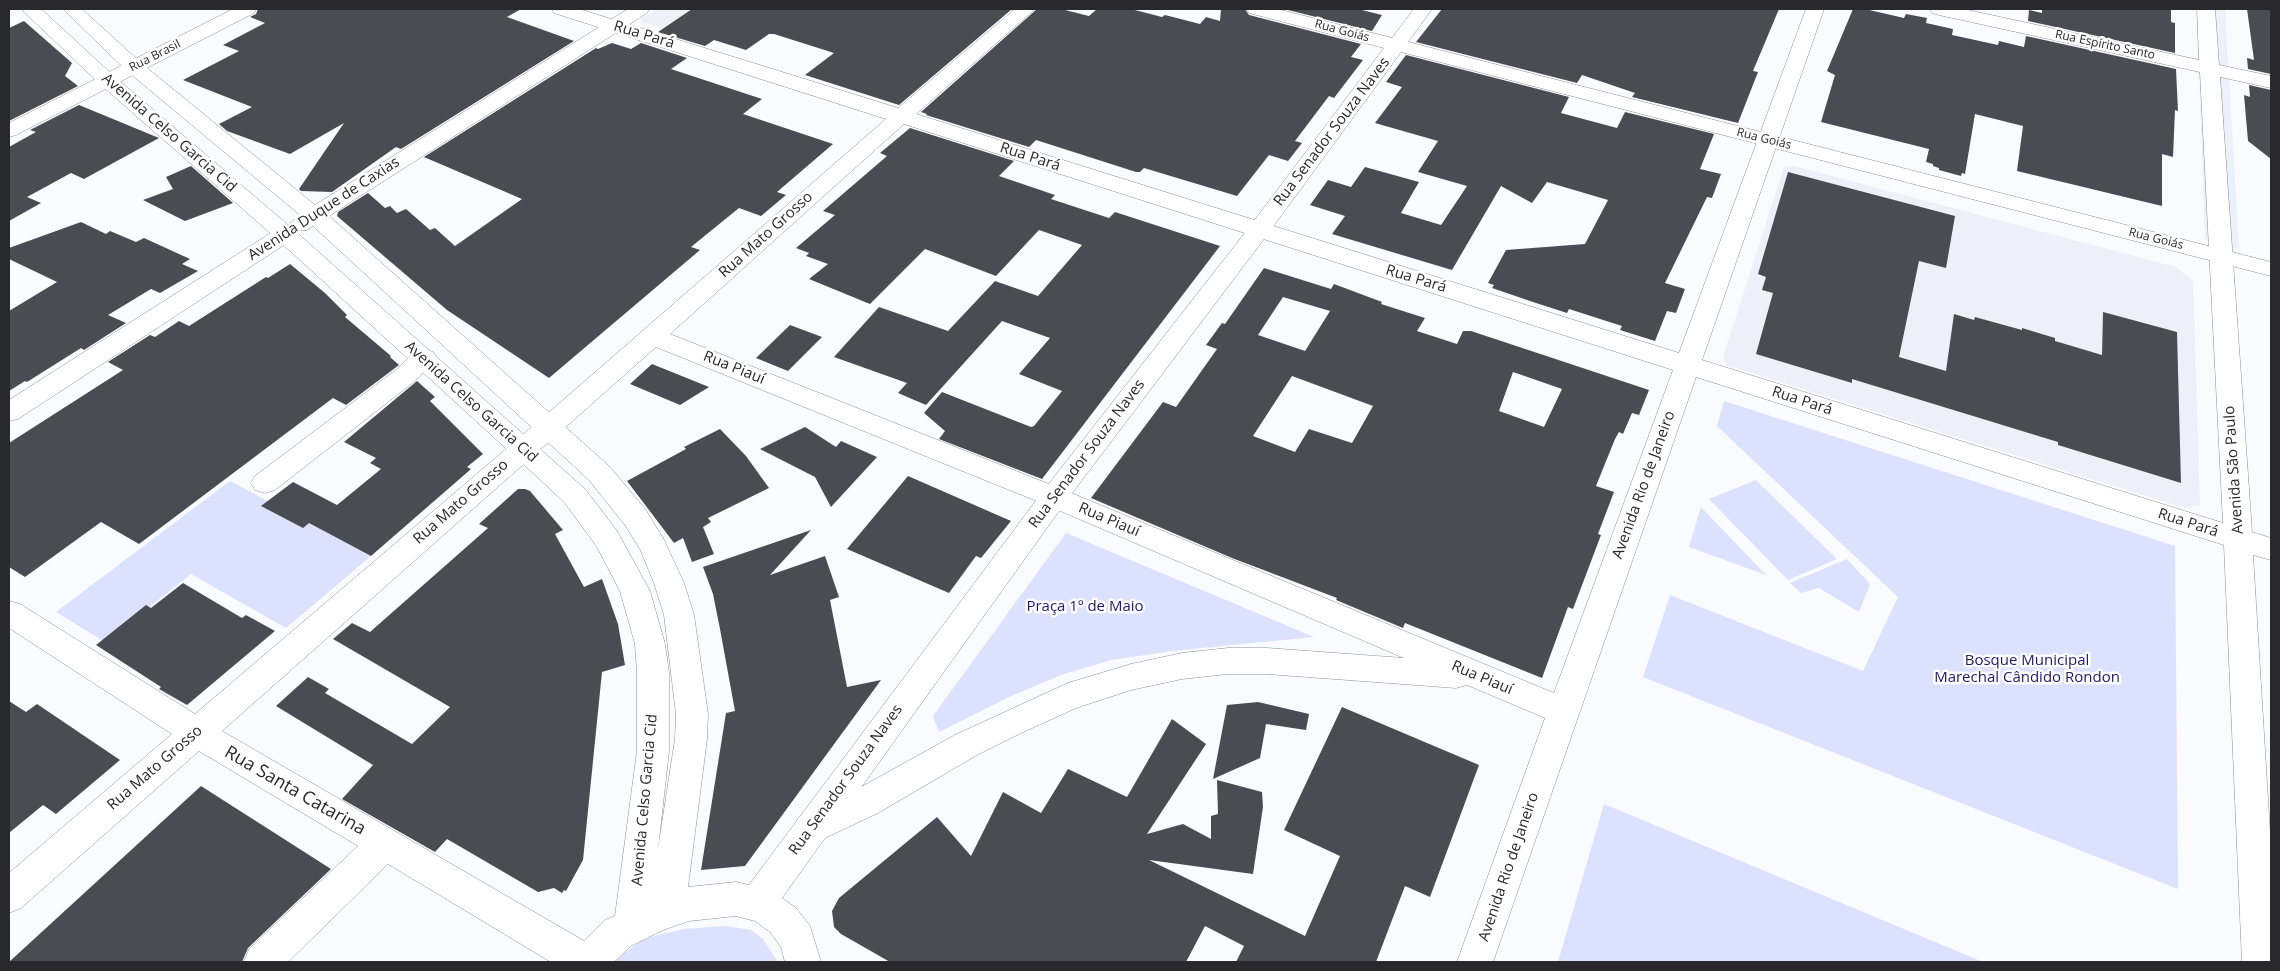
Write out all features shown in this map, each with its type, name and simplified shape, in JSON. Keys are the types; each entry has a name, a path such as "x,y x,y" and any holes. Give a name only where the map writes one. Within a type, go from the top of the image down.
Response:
{"street":[{"name":"Avenida Celso Garcia Cid","path":"30,9 108,81 285,234 523,448 574,496 607,539 635,591 650,644 654,711 653,751 632,926"},
{"name":"Avenida Celso Garcia Cid","path":"72,9 134,67 314,215 599,473 626,504 653,546 669,583 685,650 692,728 667,911"},
{"name":"Rua Brasil","path":"9,131 247,9"},
{"name":"Rua Pará","path":"560,9 2271,549"},
{"name":"Avenida Duque de Caxias","path":"9,412 314,215 640,9"},
{"name":"Rua Mato Grosso","path":"9,896 548,428 901,116 1026,9"},
{"name":"Rua Goiás","path":"1256,9 2271,269"},
{"name":"Rua Senador Souza Naves","path":"757,904 1054,497 1259,230 1423,9"},
{"name":"Avenida Rio de Janeiro","path":"1476,962 1562,712 1815,9"},
{"name":"Rua Espírito Santo","path":"1939,9 2271,82"},
{"name":"Avenida São Paulo","path":"2206,9 2238,539 2260,962"},
{"path":"174,138 204,124"},
{"path":"226,183 258,169"},
{"name":"Rua Piauí","path":"652,336 1054,497 1562,712"},
{"path":"265,483 406,375 424,358"},
{"name":"Rua Santa Catarina","path":"9,613 196,732 585,962"},
{"path":"810,829 874,797 966,745 1008,724 1068,697 1131,677 1182,666 1228,661 1267,661 1479,676"},
{"path":"262,962 385,844"},
{"path":"589,962 607,942 632,926 689,904 736,899 772,910 791,928 799,944 803,962"}],"shaded area":[{"path":"658,9 691,9 662,28 642,22 641,19"},
{"path":"2197,9 2225,9 2239,249 2205,240"},
{"path":"1794,166 2176,267 2193,281 2200,505 2184,508 1726,365 1723,357 1784,167"}],"green space":[{"name":"Bosque Municipal Marechal Cândido Rondon","path":"1724,401 2175,546 2178,889 1643,677 1670,595 1863,671 1898,597 1717,426"},
{"path":"1756,480 1837,559 1788,580 1709,499"},
{"path":"230,481 371,556 286,628 191,574 105,642 56,612"},
{"path":"1701,507 1766,575 1689,547"},
{"name":"Praça 1º de Maio","path":"1066,533 1314,637 1181,650 1111,660 1061,675 1009,697 939,732 933,716"},
{"path":"1847,559 1870,584 1859,612 1819,588 1801,593 1790,583"},
{"path":"1604,804 1983,962 1558,962"},
{"path":"726,926 751,930 763,939 778,962 612,962 641,941 654,936 684,929"}],"building":[{"path":"258,9 521,9 507,17 574,41 401,149 396,147 332,192 301,191 299,189 344,123 290,154 227,131 219,124 252,107 183,80 239,51 223,45 265,23 250,17 256,14"},
{"path":"692,9 1012,9 899,105 805,75 834,53 774,34 769,34 746,50 714,40 705,46 658,32"},
{"path":"1037,9 1061,9 1089,16 1097,9 1131,9 1200,24 1206,17 1220,21 1221,9 1245,9 1249,15 1361,44 1351,57 1363,60 1334,98 1329,96 1295,141 1302,143 1288,161 1269,155 1237,196 1144,168 1140,172 1136,172 1036,140 1029,147 921,112"},
{"path":"1284,9 1358,9 1382,15 1372,31"},
{"path":"1442,9 1779,9 1753,71 1758,72 1738,123 1632,97 1635,93 1582,75 1577,83 1416,42"},
{"path":"1853,9 1865,9 1904,18 1906,14 1927,18 1926,23 1953,29 1952,35 1998,45 1999,41 2024,47 2026,36 2176,69 2178,111 2175,110 2173,157 2162,154 2162,206 2017,171 2023,126 1975,114 1965,174 1962,173 1961,176 1939,170 1933,164 1926,162 1929,149 1821,122 1835,75 1827,71"},
{"path":"2042,9 2171,9 2171,22 2175,23 2175,53 2028,21 2029,10 2042,13"},
{"path":"2247,9 2271,9 2271,74 2248,69 2247,58 2254,60"},
{"path":"24,21 72,63 65,76 78,86 9,121 9,28"},
{"path":"612,43 631,49 641,43 687,58 671,69 762,99 743,114 833,144 777,192 786,195 761,216 739,208 691,247 700,250 549,378 447,310 337,216 338,212 368,193 385,208 390,206 397,213 406,209 430,230 435,228 455,246 522,199 424,157 596,48 598,49"},
{"path":"1406,55 1569,97 1561,113 1617,128 1625,112 1714,134 1700,169 1721,174 1712,198 1707,197 1665,283 1685,289 1676,313 1667,311 1655,341 1620,330 1622,326 1569,309 1567,313 1492,288 1494,285 1488,283 1506,250 1585,244 1608,200 1547,182 1532,203 1501,186 1452,270 1332,234 1345,216 1310,205 1328,180 1351,187 1365,167 1419,182 1401,213 1441,225 1467,186 1418,172 1438,141 1375,123 1402,87 1386,82"},
{"path":"2249,85 2271,90 2271,159 2248,141 2244,95 2250,97"},
{"path":"79,105 159,138 84,179 71,173 27,197 41,203 9,221 9,147 36,132 30,130"},
{"path":"910,128 1014,161 999,176 1055,195 1051,199 1109,218 1115,212 1220,246 1042,479 939,439 945,431 924,413 942,392 1031,427 1034,426 1062,391 1019,374 1050,338 1002,321 926,405 898,393 907,383 834,357 879,307 948,331 995,281 1038,296 1082,245 1039,230 996,276 925,249 870,304 809,279 828,264 806,256 809,253 796,248 835,215 823,211 887,156 880,153"},
{"path":"191,166 233,203 185,221 143,200 173,189 166,177"},
{"path":"1788,172 1955,216 1946,268 1919,261 1899,357 1946,371 1954,314 1974,320 1975,317 2022,330 2022,328 2055,338 2055,341 2102,355 2103,312 2177,332 2181,483 2058,445 2058,442 1852,379 1852,383 1756,354 1773,293 1762,290 1766,277 1758,274"},
{"path":"81,222 106,234 110,231 136,242 144,238 190,259 182,264 198,271 160,293 151,289 108,315 126,323 84,350 81,348 27,382 25,381 9,391 9,311 57,282 9,259 9,248"},
{"path":"290,264 325,293 347,315 345,317 399,365 346,405 333,398 139,544 101,522 25,577 9,567 9,443 123,370 108,362 150,335 155,337 179,321 189,326"},
{"path":"1264,268 1331,289 1334,284 1382,302 1381,304 1425,318 1417,331 1457,344 1463,331 1471,331 1649,390 1639,415 1632,413 1623,434 1619,432 1615,439 1596,486 1614,492 1598,534 1601,535 1573,609 1568,607 1542,678 1405,623 1403,628 1336,600 1337,598 1232,558 1091,498 1163,402 1176,407 1217,349 1206,345 1222,323 1225,324","holes":["1283,297 1330,311 1305,351 1258,335","1513,372 1562,389 1544,427 1499,411","1292,376 1373,406 1352,443 1309,429 1295,452 1253,436"]},
{"path":"790,325 822,337 788,371 756,358"},
{"path":"652,364 709,387 680,405 630,384"},
{"path":"417,381 435,397 430,401 483,454 467,467 471,469 371,556 309,523 303,528 261,506 293,482 337,505 381,469 370,463 376,458 344,442"},
{"path":"805,427 836,447 841,441 877,457 831,507 815,477 760,449"},
{"path":"720,429 746,456 769,488 708,518 711,522 703,527 714,554 692,562 683,538 674,543 627,481 686,449 684,447"},
{"path":"908,476 1011,521 981,558 976,556 949,593 847,549"},
{"path":"518,489 530,491 563,530 555,534 584,587 602,579 618,624 625,665 602,672 583,860 566,891 564,890 562,893 554,888 538,892 447,839 435,852 342,799 373,765 276,706 308,677 329,689 325,693 412,744 450,707 333,639 352,623 370,632 488,528 479,524"},
{"path":"811,530 770,575 825,556 839,597 830,600 847,687 881,680 745,866 701,870 726,713 735,711 713,594 703,567"},
{"path":"183,583 242,618 246,615 275,631 187,705 159,689 161,687 96,645 146,605 151,608"},
{"path":"9,701 26,712 37,704 120,760 56,814 43,805 9,833"},
{"path":"1258,702 1309,714 1306,730 1266,724 1260,758 1213,779 1227,705"},
{"path":"1342,707 1479,765 1430,897 1405,886 1376,962 1236,962 1244,946 1205,926 1186,962 890,962 841,934 834,927 832,911 839,898 937,817 971,856 1003,792 1041,813 1068,769 1127,797 1172,719 1206,744 1147,834 1183,824 1211,839 1211,816 1218,814 1217,780 1262,792 1263,807 1253,874 1149,860 1305,936 1340,856 1284,830"},
{"path":"201,786 331,869 248,948 242,962 9,962"}]}
